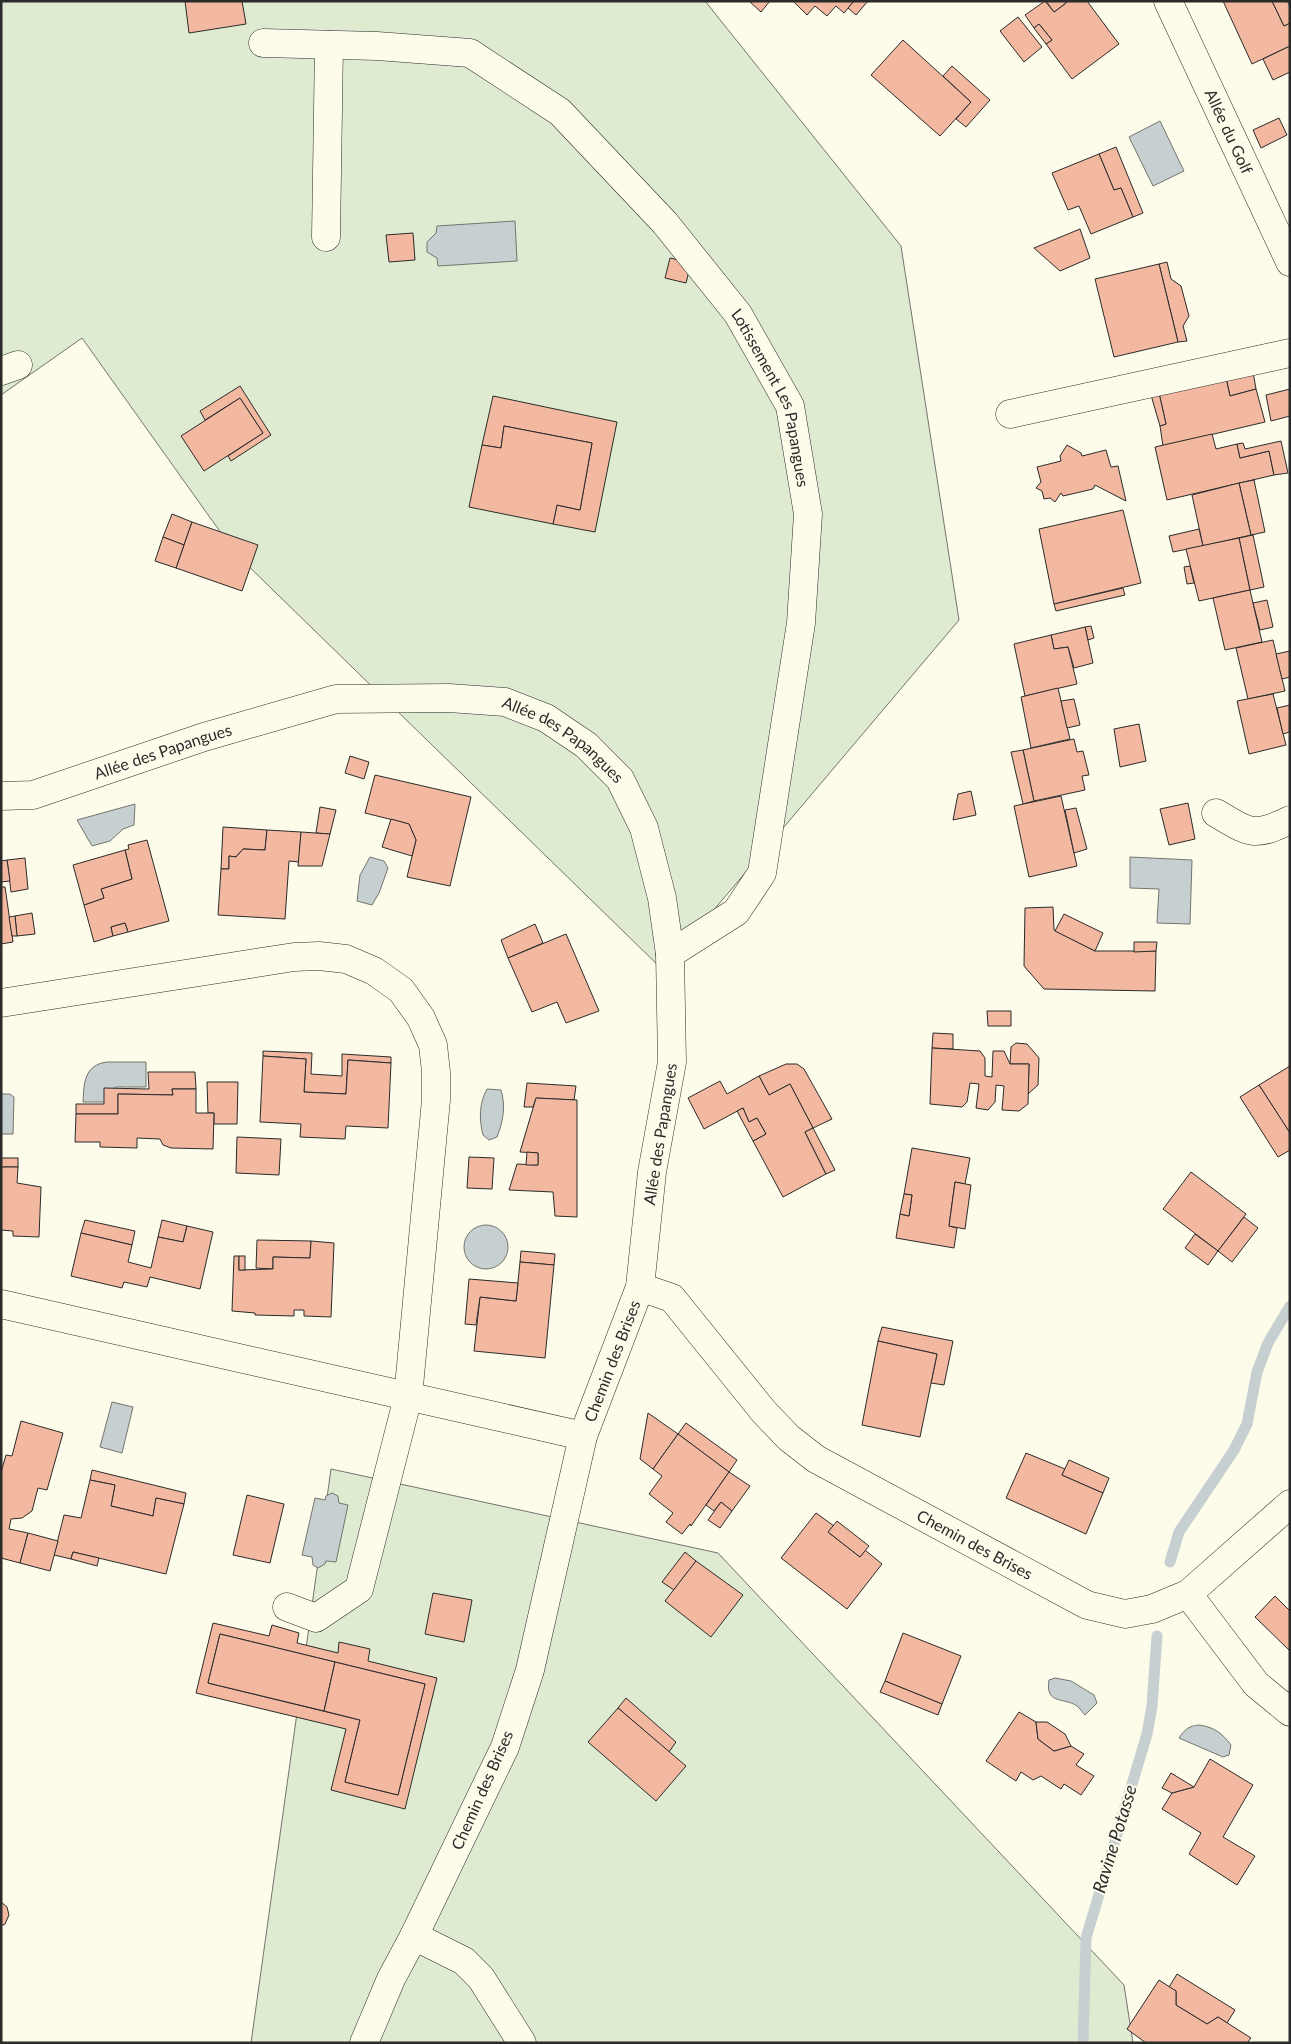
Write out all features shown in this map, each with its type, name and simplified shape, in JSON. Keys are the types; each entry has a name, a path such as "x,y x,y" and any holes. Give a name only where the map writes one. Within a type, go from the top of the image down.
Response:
{"street":[{"name":"Allée du Golf","path":"1168,1 1290,262"},
{"name":"Lotissement Les Papangues","path":"263,43 329,44 470,53 560,112 665,223 738,314 790,406 808,514 801,623 762,873 736,912 670,954"},
{"path":"326,237 329,44"},
{"path":"1010,414 1290,352"},
{"name":"Allée des Papangues","path":"1,796 33,795 204,737 336,699 449,698 505,702 546,718 586,745 620,779 644,828 662,898 670,954 672,1062 652,1172 640,1287"},
{"path":"1216,813 1246,831 1268,831 1290,820"},
{"path":"1,1003 294,957 319,956 346,958 374,972 401,990 421,1018 433,1044 436,1100 408,1397 359,1589 316,1618 287,1608"},
{"name":"Chemin des Brises","path":"364,2043 391,1979 414,1936 508,1738 530,1670 583,1436 640,1287 672,1298 764,1412 789,1438 816,1459 1087,1605 1125,1614 1152,1608 1188,1594 1290,1504"},
{"path":"1,1304 583,1436"},
{"path":"1188,1594 1256,1684 1290,1712"},
{"path":"414,1936 440,1947 470,1966 481,1978 522,2043"}],"green space":[{"path":"1,1 705,1 901,246 959,620 663,970 236,554 82,338 1,395"},
{"path":"331,1469 718,1553 1124,1985 1133,2043 251,2043"}],"shaded area":[{"path":"1160,121 1184,171 1153,186 1129,137"},
{"path":"515,221 517,261 438,266 437,258 427,252 427,242 436,233 437,226"},
{"path":"135,804 134,825 123,829 110,841 92,846 77,820"},
{"path":"370,857 384,861 388,868 379,893 372,905 357,901 360,875"},
{"path":"1130,857 1192,860 1190,924 1157,923 1159,889 1130,888"},
{"path":"107,1062 146,1062 146,1087 116,1087 113,1089 112,1102 83,1102 85,1082 90,1071 99,1064"},
{"path":"487,1089 501,1090 504,1108 497,1137 489,1140 483,1135 480,1118 482,1100"},
{"path":"1,1094 10,1094 14,1097 13,1134 1,1134"},
{"path":"486,1225 498,1229 504,1235 508,1247 504,1259 498,1265 486,1269 474,1265 468,1259 464,1247 468,1235 474,1229"},
{"path":"112,1402 133,1407 122,1453 100,1447"},
{"path":"332,1493 338,1496 339,1503 348,1505 336,1562 326,1561 325,1564 318,1568 313,1565 312,1557 302,1555 315,1498 325,1500 326,1496"},
{"path":"1055,1678 1071,1681 1094,1695 1097,1703 1085,1715 1072,1703 1053,1697 1050,1693 1049,1680"},
{"path":"1199,1725 1213,1729 1224,1737 1231,1745 1229,1755 1223,1757 1179,1738 1188,1728"}],"building":[{"path":"185,1 242,1 246,24 189,33"},
{"path":"749,1 770,1 761,12"},
{"path":"793,1 854,1 844,13 836,6 827,16 815,6 807,15"},
{"path":"854,1 868,1 856,15 848,8"},
{"path":"1045,1 1054,12 1066,3 1065,1 1087,1 1119,44 1072,79 1046,44 1052,40 1039,24 1034,28 1025,15"},
{"path":"1046,1 1065,1 1066,3 1054,12"},
{"path":"1223,1 1272,1 1284,26 1290,23 1290,46 1252,64"},
{"path":"1272,1 1287,1 1290,6 1290,23 1284,26"},
{"path":"1018,17 1042,47 1024,62 1000,31"},
{"path":"1039,24 1052,40 1046,44 1034,28"},
{"path":"903,40 971,102 940,136 871,75"},
{"path":"1290,46 1290,72 1273,80 1263,59"},
{"path":"952,66 990,100 966,127 956,119 971,102 943,76"},
{"path":"1279,118 1287,135 1261,148 1253,130"},
{"path":"1116,147 1143,213 1133,217 1121,188 1114,190 1099,154"},
{"path":"1099,154 1114,190 1121,188 1133,217 1091,234 1079,206 1068,210 1052,173"},
{"path":"1080,229 1090,258 1060,271 1034,248"},
{"path":"413,233 415,260 389,262 386,235"},
{"path":"670,258 691,263 686,283 665,278"},
{"path":"1167,262 1171,279 1181,286 1189,316 1183,326 1187,341 1178,342 1159,264"},
{"path":"1159,264 1178,342 1114,357 1095,279"},
{"path":"1253,372 1256,389 1230,396 1226,378"},
{"path":"1226,378 1230,396 1256,389 1265,422 1163,446 1160,426 1166,424 1159,393"},
{"path":"240,386 271,435 231,461 228,456 263,433 240,398 205,420 200,411"},
{"path":"1290,389 1290,416 1271,421 1266,395"},
{"path":"1159,393 1166,424 1160,426 1151,395"},
{"path":"493,396 617,422 595,532 553,524 557,505 580,510 592,443 504,426 501,448 482,445"},
{"path":"240,398 263,433 204,471 181,436"},
{"path":"504,426 592,443 580,510 557,505 553,524 469,507 482,445 501,448"},
{"path":"1212,434 1216,449 1237,444 1240,458 1269,451 1274,475 1167,500 1155,447"},
{"path":"1281,441 1288,473 1274,475 1269,451 1240,458 1237,444 1243,443 1245,449"},
{"path":"1067,445 1081,453 1082,456 1106,450 1111,467 1118,466 1126,501 1095,485 1093,489 1063,496 1061,493 1055,502 1050,498 1044,499 1042,491 1036,488 1041,482 1037,467 1061,461 1060,456"},
{"path":"1254,480 1265,532 1251,535 1239,483"},
{"path":"1239,483 1251,535 1203,546 1192,495"},
{"path":"1123,510 1141,583 1054,604 1039,529"},
{"path":"172,514 192,522 184,545 163,537"},
{"path":"192,522 258,545 242,591 176,568"},
{"path":"1199,529 1203,546 1173,552 1169,536"},
{"path":"1253,535 1264,587 1250,590 1239,538"},
{"path":"163,537 184,545 176,568 155,561"},
{"path":"1239,538 1250,590 1199,601 1186,549"},
{"path":"1190,566 1194,583 1187,584 1184,567"},
{"path":"1123,588 1125,595 1056,611 1054,604"},
{"path":"1250,590 1262,642 1225,650 1213,598"},
{"path":"1267,600 1273,627 1260,630 1253,603"},
{"path":"1091,626 1094,638 1088,640 1085,627"},
{"path":"1085,627 1093,663 1074,668 1068,647 1054,649 1051,635"},
{"path":"1051,635 1054,649 1068,647 1077,684 1025,696 1014,644"},
{"path":"1273,640 1285,691 1248,699 1236,648"},
{"path":"1290,651 1290,677 1282,679 1276,654"},
{"path":"1058,688 1070,739 1031,748 1021,697"},
{"path":"1273,694 1286,745 1249,754 1237,701"},
{"path":"1074,699 1080,725 1067,728 1061,701"},
{"path":"1290,705 1290,732 1283,734 1277,708"},
{"path":"1139,724 1146,761 1120,767 1114,729"},
{"path":"1074,739 1077,752 1083,751 1089,775 1082,776 1085,790 1034,801 1023,750"},
{"path":"1023,750 1034,801 1023,804 1011,752"},
{"path":"350,756 369,762 364,779 345,773"},
{"path":"375,775 471,797 450,886 407,877 416,840 409,824 365,813"},
{"path":"971,791 976,815 953,820 958,794"},
{"path":"1061,796 1077,866 1029,877 1014,806"},
{"path":"1188,803 1195,839 1169,845 1160,809"},
{"path":"320,807 336,810 330,834 316,833"},
{"path":"1076,808 1087,849 1074,853 1065,810"},
{"path":"391,819 409,824 416,840 412,856 382,847"},
{"path":"223,827 267,830 265,850 243,849 236,857 229,856 229,869 221,869"},
{"path":"267,830 301,832 299,862 289,861 285,919 218,915 221,869 229,869 229,856 236,857 243,849 265,850"},
{"path":"301,832 330,834 322,866 298,866"},
{"path":"147,840 169,921 128,932 125,923 111,927 113,936 94,942 84,905 104,898 101,889 132,879 125,850 129,849 128,845"},
{"path":"125,850 132,879 101,889 104,898 84,905 73,865"},
{"path":"25,858 28,889 11,892 7,860"},
{"path":"7,860 10,881 1,882 1,861"},
{"path":"1,887 5,887 13,942 1,944"},
{"path":"1053,907 1054,930 1095,951 1156,951 1155,991 1044,989 1024,966 1025,908"},
{"path":"32,913 35,934 17,936 15,916"},
{"path":"1064,914 1103,933 1095,951 1055,931"},
{"path":"15,916 17,936 12,936 9,917"},
{"path":"125,923 128,932 113,936 111,927"},
{"path":"535,924 543,943 508,958 501,940"},
{"path":"566,934 599,1011 566,1023 557,1002 532,1012 508,958"},
{"path":"1134,942 1157,942 1156,951 1134,952"},
{"path":"987,1011 1011,1011 1011,1026 988,1026"},
{"path":"933,1033 953,1034 953,1049 932,1048"},
{"path":"1016,1043 1027,1044 1039,1058 1038,1085 1028,1094 1029,1064 1010,1064 1011,1047"},
{"path":"932,1048 980,1051 985,1058 985,1076 992,1077 993,1051 1004,1051 1010,1064 1029,1064 1028,1104 1019,1111 1002,1110 1004,1086 996,1085 995,1102 988,1110 976,1108 979,1084 970,1083 967,1102 962,1107 930,1104"},
{"path":"263,1051 312,1053 311,1074 342,1076 342,1054 391,1057 391,1063 348,1060 346,1094 304,1092 306,1059 263,1056"},
{"path":"263,1056 306,1059 304,1092 346,1094 348,1060 391,1063 388,1128 346,1126 345,1139 300,1137 301,1124 260,1122"},
{"path":"786,1064 797,1064 804,1069 832,1119 813,1128 790,1084 769,1095 759,1076"},
{"path":"1290,1066 1290,1133 1259,1085"},
{"path":"148,1072 195,1072 196,1089 172,1089 173,1095 118,1094 118,1114 76,1114 76,1104 104,1104 104,1088 149,1089"},
{"path":"759,1076 769,1095 790,1084 813,1128 805,1132 826,1174 783,1197 753,1141 766,1134 757,1118 749,1122 743,1108 704,1129 688,1098 720,1081 727,1094"},
{"path":"207,1082 238,1082 237,1124 214,1124 214,1113 208,1113"},
{"path":"527,1083 576,1086 574,1100 536,1098 533,1107 524,1107"},
{"path":"1259,1085 1290,1133 1290,1150 1278,1157 1240,1097"},
{"path":"172,1089 196,1089 196,1113 214,1113 213,1149 171,1148 163,1145 160,1139 137,1138 137,1148 100,1147 100,1142 75,1142 76,1114 118,1114 118,1094 173,1095"},
{"path":"536,1098 577,1100 577,1217 555,1216 553,1192 509,1190 517,1164 538,1165 538,1153 520,1152"},
{"path":"743,1108 749,1122 757,1118 766,1134 753,1141 737,1111"},
{"path":"813,1128 835,1170 826,1174 805,1132"},
{"path":"237,1137 281,1139 279,1175 236,1173"},
{"path":"912,1148 970,1158 965,1184 955,1182 949,1226 957,1228 954,1248 896,1238 900,1214 909,1216 912,1195 904,1194"},
{"path":"527,1152 538,1153 538,1165 526,1165"},
{"path":"469,1157 494,1158 492,1189 467,1188"},
{"path":"1,1158 18,1158 18,1167 1,1167"},
{"path":"1,1167 18,1167 17,1183 41,1187 39,1237 13,1236 13,1231 1,1230"},
{"path":"1191,1172 1246,1214 1218,1251 1163,1209"},
{"path":"955,1182 971,1185 965,1229 949,1226"},
{"path":"904,1194 912,1195 909,1216 900,1214"},
{"path":"1244,1217 1258,1228 1232,1262 1218,1251"},
{"path":"85,1220 135,1231 132,1245 81,1233"},
{"path":"162,1220 187,1226 183,1242 158,1237"},
{"path":"187,1226 213,1232 200,1289 150,1277 147,1287 124,1282 122,1288 71,1276 81,1233 132,1245 128,1262 151,1268 158,1237 183,1242"},
{"path":"1195,1234 1218,1251 1208,1265 1185,1248"},
{"path":"257,1240 311,1241 310,1258 273,1257 273,1269 256,1268"},
{"path":"311,1241 334,1243 331,1317 304,1316 304,1310 294,1310 294,1316 255,1315 255,1313 232,1311 234,1256 239,1256 239,1270 273,1269 273,1257 310,1258"},
{"path":"521,1251 555,1254 554,1265 520,1262"},
{"path":"239,1256 245,1256 245,1270 239,1270"},
{"path":"520,1262 554,1265 545,1358 474,1351 480,1297 516,1301"},
{"path":"469,1279 518,1283 516,1301 480,1297 476,1325 465,1324"},
{"path":"882,1327 953,1341 944,1385 931,1383 937,1354 878,1341"},
{"path":"878,1341 937,1354 920,1437 862,1425"},
{"path":"648,1413 678,1434 653,1469 640,1459"},
{"path":"21,1421 63,1433 47,1490 38,1488 32,1511 22,1518 11,1519 9,1529 28,1533 20,1563 1,1558 1,1472 6,1455 12,1456"},
{"path":"686,1423 737,1460 729,1472 678,1434"},
{"path":"678,1434 729,1472 691,1526 690,1524 682,1534 666,1522 673,1513 649,1494 662,1476 653,1469"},
{"path":"1026,1453 1065,1469 1062,1475 1103,1493 1086,1534 1006,1498"},
{"path":"1069,1460 1109,1478 1103,1493 1062,1475"},
{"path":"92,1470 186,1493 184,1504 156,1498 153,1516 111,1506 115,1485 90,1480"},
{"path":"729,1472 750,1486 732,1511 721,1502 714,1511 706,1505"},
{"path":"90,1480 115,1485 111,1506 153,1516 156,1498 184,1504 166,1574 73,1552 71,1559 54,1555 64,1515 81,1518"},
{"path":"247,1495 284,1504 270,1563 233,1555"},
{"path":"721,1502 732,1511 720,1528 708,1520"},
{"path":"816,1513 834,1526 828,1532 860,1557 865,1550 882,1564 847,1609 781,1558"},
{"path":"837,1521 869,1546 860,1557 828,1532"},
{"path":"28,1533 58,1541 50,1571 20,1563"},
{"path":"73,1552 99,1558 97,1566 71,1559"},
{"path":"685,1552 696,1561 674,1590 662,1582"},
{"path":"696,1561 743,1595 711,1637 665,1601"},
{"path":"433,1593 472,1600 464,1642 425,1634"},
{"path":"1275,1596 1290,1611 1290,1651 1255,1617"},
{"path":"213,1623 269,1636 272,1625 299,1633 297,1643 338,1653 339,1642 370,1649 368,1661 437,1678 405,1809 331,1790 346,1729 196,1693","holes":["220,1634 425,1684 398,1795 345,1782 360,1720 208,1683"]},
{"path":"903,1633 961,1656 942,1704 885,1681"},
{"path":"220,1634 335,1662 324,1711 208,1683"},
{"path":"335,1662 425,1684 398,1795 345,1782 360,1720 324,1711"},
{"path":"885,1681 942,1704 938,1715 880,1692"},
{"path":"626,1698 676,1742 669,1752 618,1708"},
{"path":"618,1708 686,1766 656,1801 588,1742"},
{"path":"1019,1712 1036,1722 1038,1739 1054,1751 1071,1746 1084,1754 1076,1765 1094,1776 1081,1795 1064,1784 1061,1789 1041,1776 1033,1780 1021,1772 1016,1781 986,1761"},
{"path":"1036,1722 1047,1722 1065,1734 1071,1746 1054,1751 1038,1739"},
{"path":"1210,1759 1253,1785 1223,1837 1255,1856 1237,1885 1189,1854 1201,1833 1162,1809 1172,1793 1194,1787"},
{"path":"1171,1773 1194,1787 1172,1793 1162,1788"},
{"path":"1,1902 7,1907 9,1915 5,1924 1,1926"},
{"path":"1177,1974 1235,2010 1227,2023 1218,2017 1207,2024 1176,2005 1176,1991 1169,1987"},
{"path":"1159,1980 1176,1991 1176,2005 1207,2024 1218,2017 1251,2038 1247,2043 1146,2043 1127,2029"}],"waterway":[{"name":"Ravine Potasse","path":"1170,1562 1179,1532 1234,1450 1247,1424 1257,1372 1268,1343 1290,1306"},
{"name":"Ravine Potasse","path":"1083,2043 1086,1938 1147,1734 1152,1706 1157,1636"}]}
